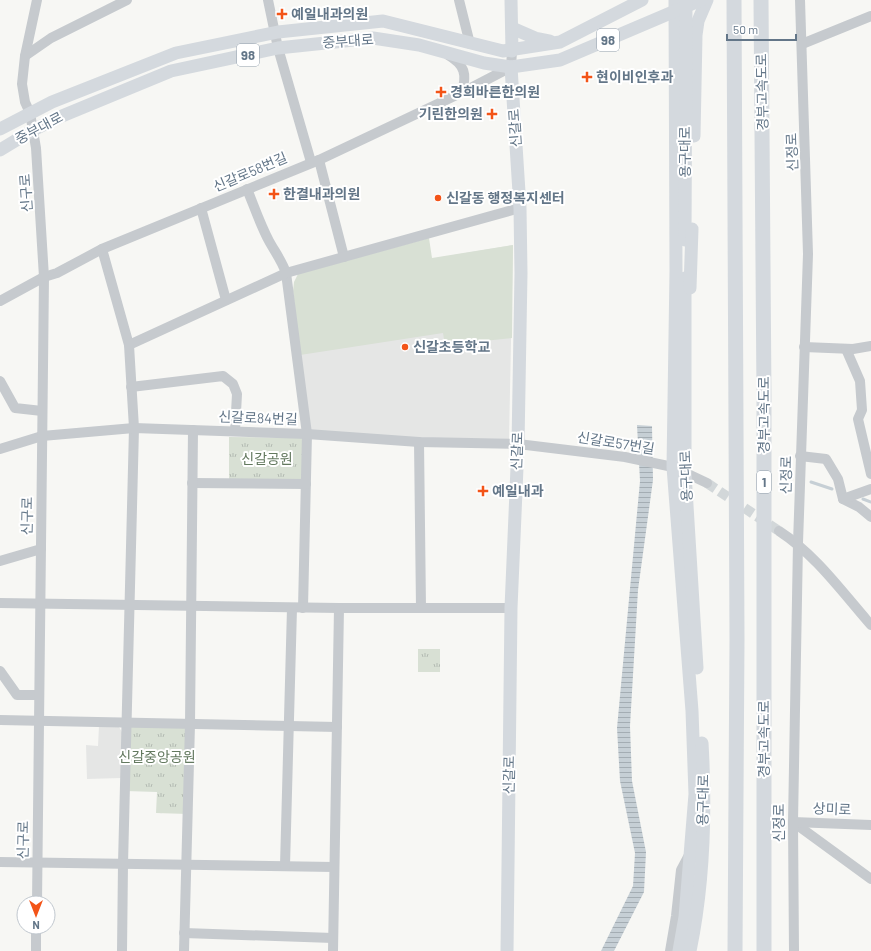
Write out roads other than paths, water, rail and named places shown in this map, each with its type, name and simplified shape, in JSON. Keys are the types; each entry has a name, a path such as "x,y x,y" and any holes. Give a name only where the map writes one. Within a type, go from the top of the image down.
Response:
{"highway":[{"name":"경부고속도로","path":"734,0 737,632 735,951"},
{"name":"경부고속도로","path":"761,6 764,397 764,951"}],"main road":[{"name":"신갈로","path":"511,0 512,50"},
{"name":"중부대로","path":"0,129 52,102 176,53 275,33 383,21 432,32 470,44 503,51 560,42 642,0"},
{"name":"용구대로","path":"675,0 681,272 685,325 685,473 704,783 699,903 690,951"},
{"name":"용구대로","path":"679,951 685,917 695,794 692,711 673,467 681,272 686,0"},
{"name":"중부대로","path":"0,150 34,130 102,98 171,71 278,48 374,38 419,45 484,63 511,67 560,60 701,0"},
{"path":"685,325 690,307 696,35 698,21 706,0"},
{"path":"512,28 535,38 560,42"},
{"name":"신갈로","path":"507,951 512,608 518,444 520,208 511,67"}],"street":[{"name":"신구로","path":"36,895 44,277 41,211 34,130 30,113 25,102 22,84 25,56 37,0"},
{"path":"25,56 51,38 127,0"},
{"path":"268,0 278,48 315,161 344,257"},
{"path":"459,0 470,44"},
{"name":"신정로","path":"794,951 793,822 798,543 808,254 800,0"},
{"path":"802,44 871,16"},
{"name":"신갈로","path":"511,67 512,50"},
{"path":"445,52 454,58 464,69 465,77 462,92"},
{"name":"신갈로58번길","path":"0,301 44,277 57,273 102,249 315,161 462,92 511,67"},
{"path":"247,189 267,238 276,255 282,260 286,273 307,434 303,608"},
{"path":"201,208 226,300"},
{"path":"128,345 286,273 520,208"},
{"path":"102,249 128,345 134,428 131,605 122,864 122,951"},
{"path":"804,347 846,349 871,346"},
{"path":"846,349 860,381 862,410 858,419 871,474"},
{"path":"131,387 223,376 233,384 237,394 235,431"},
{"path":"0,381 16,408 42,411"},
{"name":"신갈로84번길","path":"0,449 42,436 134,428 307,434 419,442 518,444"},
{"path":"184,951 190,724 193,430"},
{"path":"419,442 421,608"},
{"name":"신갈로57번길","path":"518,444 632,458 673,467 707,483"},
{"path":"800,456 826,459 838,479 843,499 859,507 871,517"},
{"path":"192,483 306,484"},
{"path":"843,499 871,489"},
{"path":"779,531 798,543 871,625"},
{"path":"0,561 41,549"},
{"path":"0,603 292,608 512,608"},
{"path":"284,866 292,608"},
{"path":"333,951 339,608"},
{"path":"0,670 17,695 39,695"},
{"path":"0,720 337,727"},
{"path":"793,822 871,879"},
{"name":"상미로","path":"793,822 871,825"},
{"path":"670,951 676,916 680,870 690,854"},
{"path":"0,862 334,867"},
{"path":"184,933 333,938"},
{"path":"36,935 36,951"}],"waterway":[{"path":"811,482 832,489"},
{"path":"863,499 871,502"}],"tunnel":[{"path":"707,483 779,531"}],"place":[{"name":"예일내과의원","path":"282,14"},
{"name":"현이비인후과","path":"587,77"},
{"name":"경희바른한의원","path":"441,92"},
{"name":"기린한의원","path":"492,114"},
{"name":"한결내과의원","path":"274,194"},
{"name":"신갈동 행정복지센터","path":"438,198"},
{"name":"신갈초등학교","path":"405,347"},
{"name":"예일내과","path":"483,491"}],"park label":[{"name":"신갈공원","path":"267,459"},
{"name":"신갈중앙공원","path":"157,757"}]}
